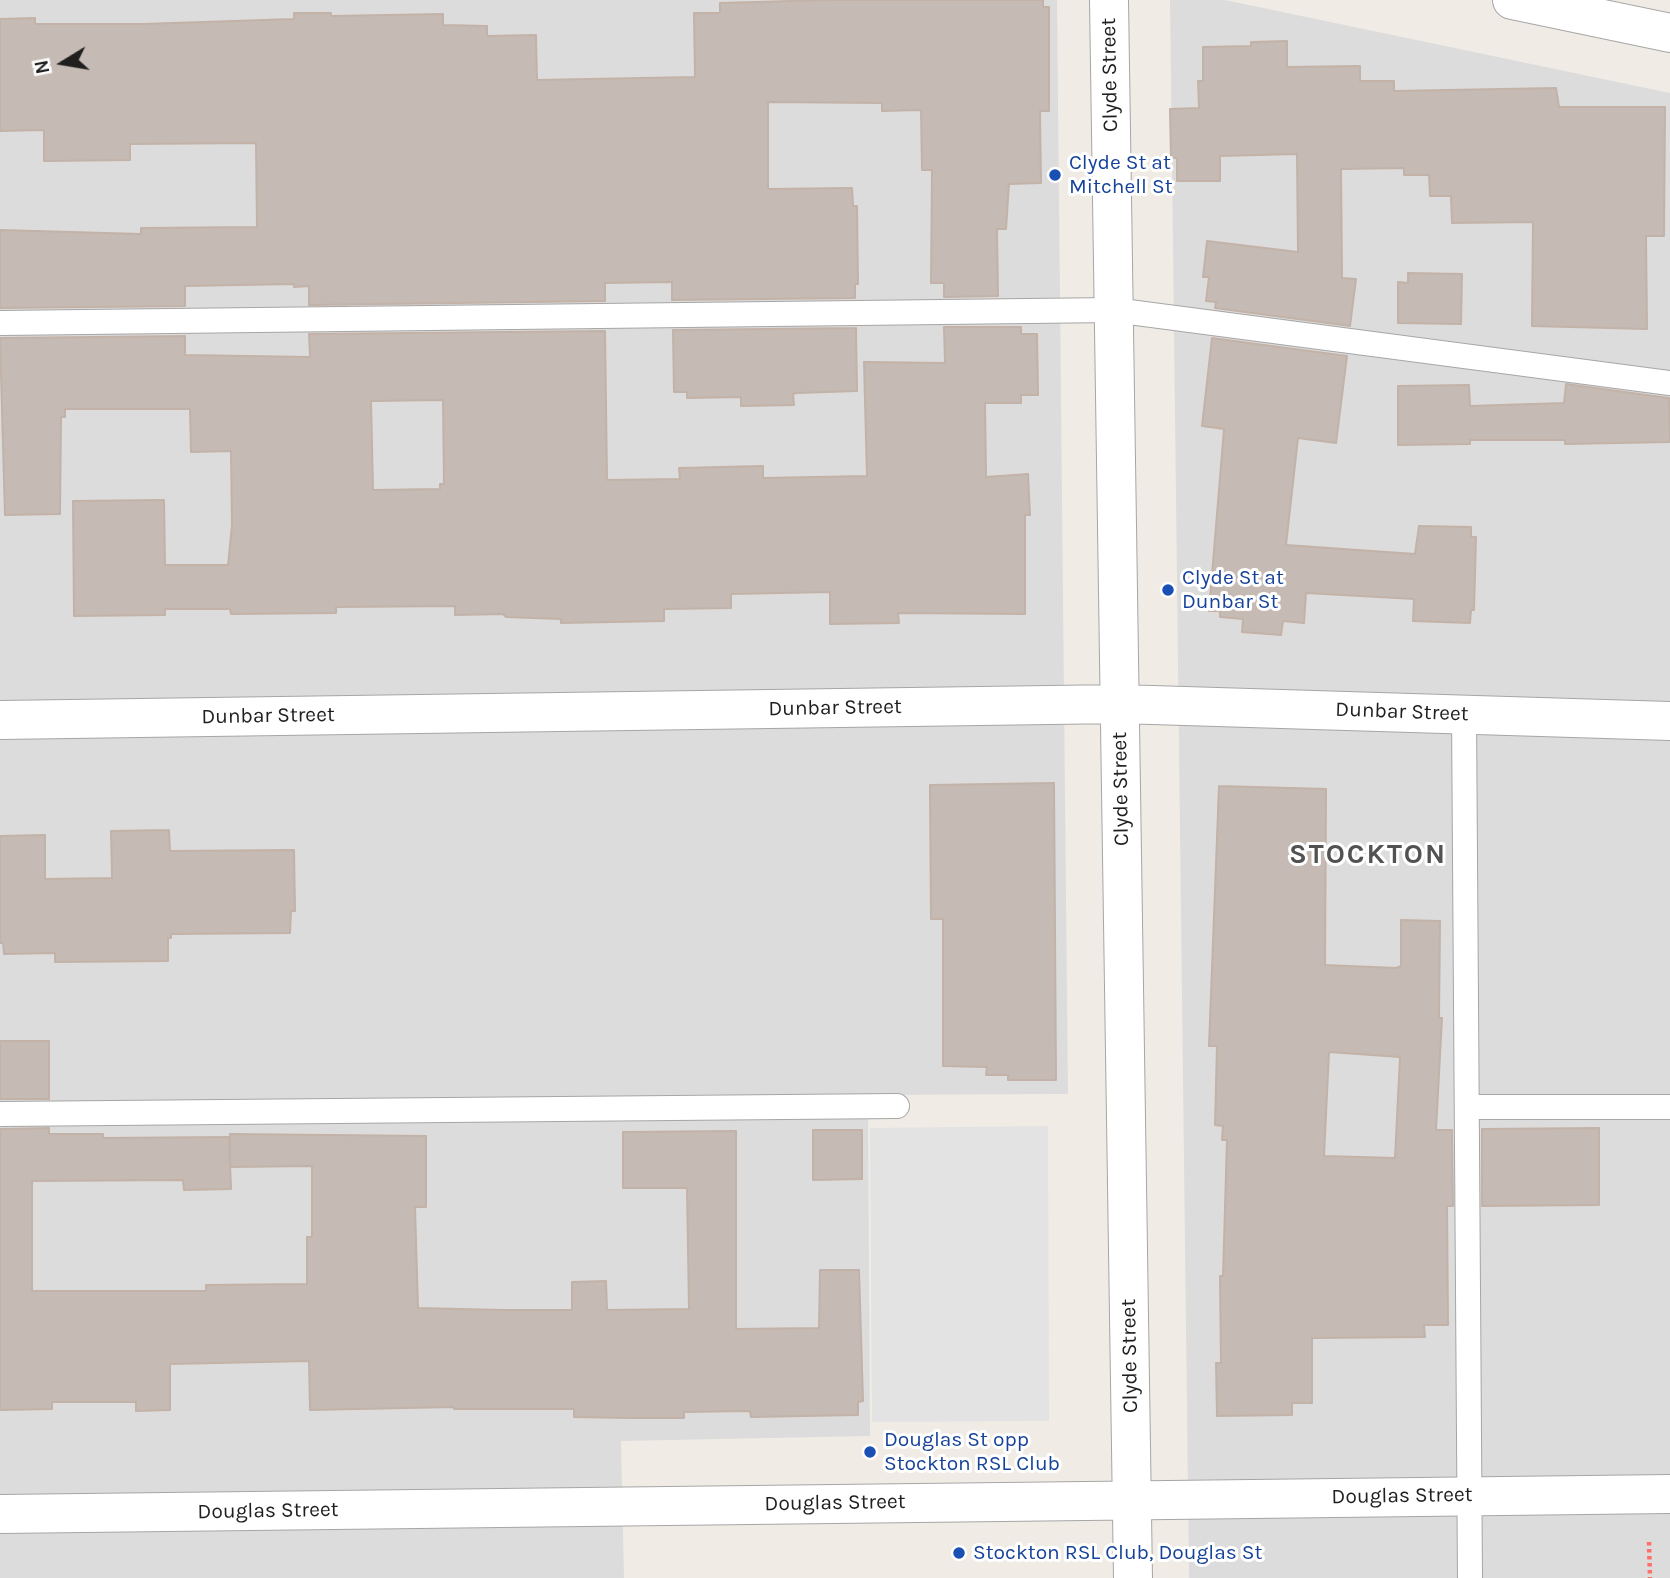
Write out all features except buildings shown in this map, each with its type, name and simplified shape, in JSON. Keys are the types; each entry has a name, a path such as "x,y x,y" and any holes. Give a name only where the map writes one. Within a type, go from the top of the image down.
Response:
{"street":[{"name":"Clyde Street","path":"1109,0 1133,1578"},
{"path":"1512,0 1670,33"},
{"name":"Dunbar Street","path":"0,720 1120,704 1464,713 1670,722"},
{"name":"Douglas Street","path":"0,1514 1670,1494"}],"lane":[{"path":"0,323 1114,310 1670,383"},
{"path":"1464,713 1470,1578"},
{"path":"0,1114 897,1106"},
{"path":"1467,1107 1670,1107"}],"path":[{"path":"1649,1542 1650,1578"}],"shaded area":[{"path":"0,0 1057,0 1068,1094 868,1095 870,1436 621,1441 624,1578 0,1578"},
{"path":"1170,0 1225,0 1670,93 1670,1578 1189,1578"},
{"path":"1048,1126 1049,1421 872,1422 870,1128"}],"place":[{"name":"Clyde St at Mitchell St","path":"1055,175"},
{"name":"Clyde St at Dunbar St","path":"1168,590"},
{"name":"Douglas St opp Stockton RSL Club","path":"870,1452"},
{"name":"Stockton RSL Club, Douglas St","path":"959,1553"}],"district":[{"name":"STOCKTON","path":"1368,855"}]}
